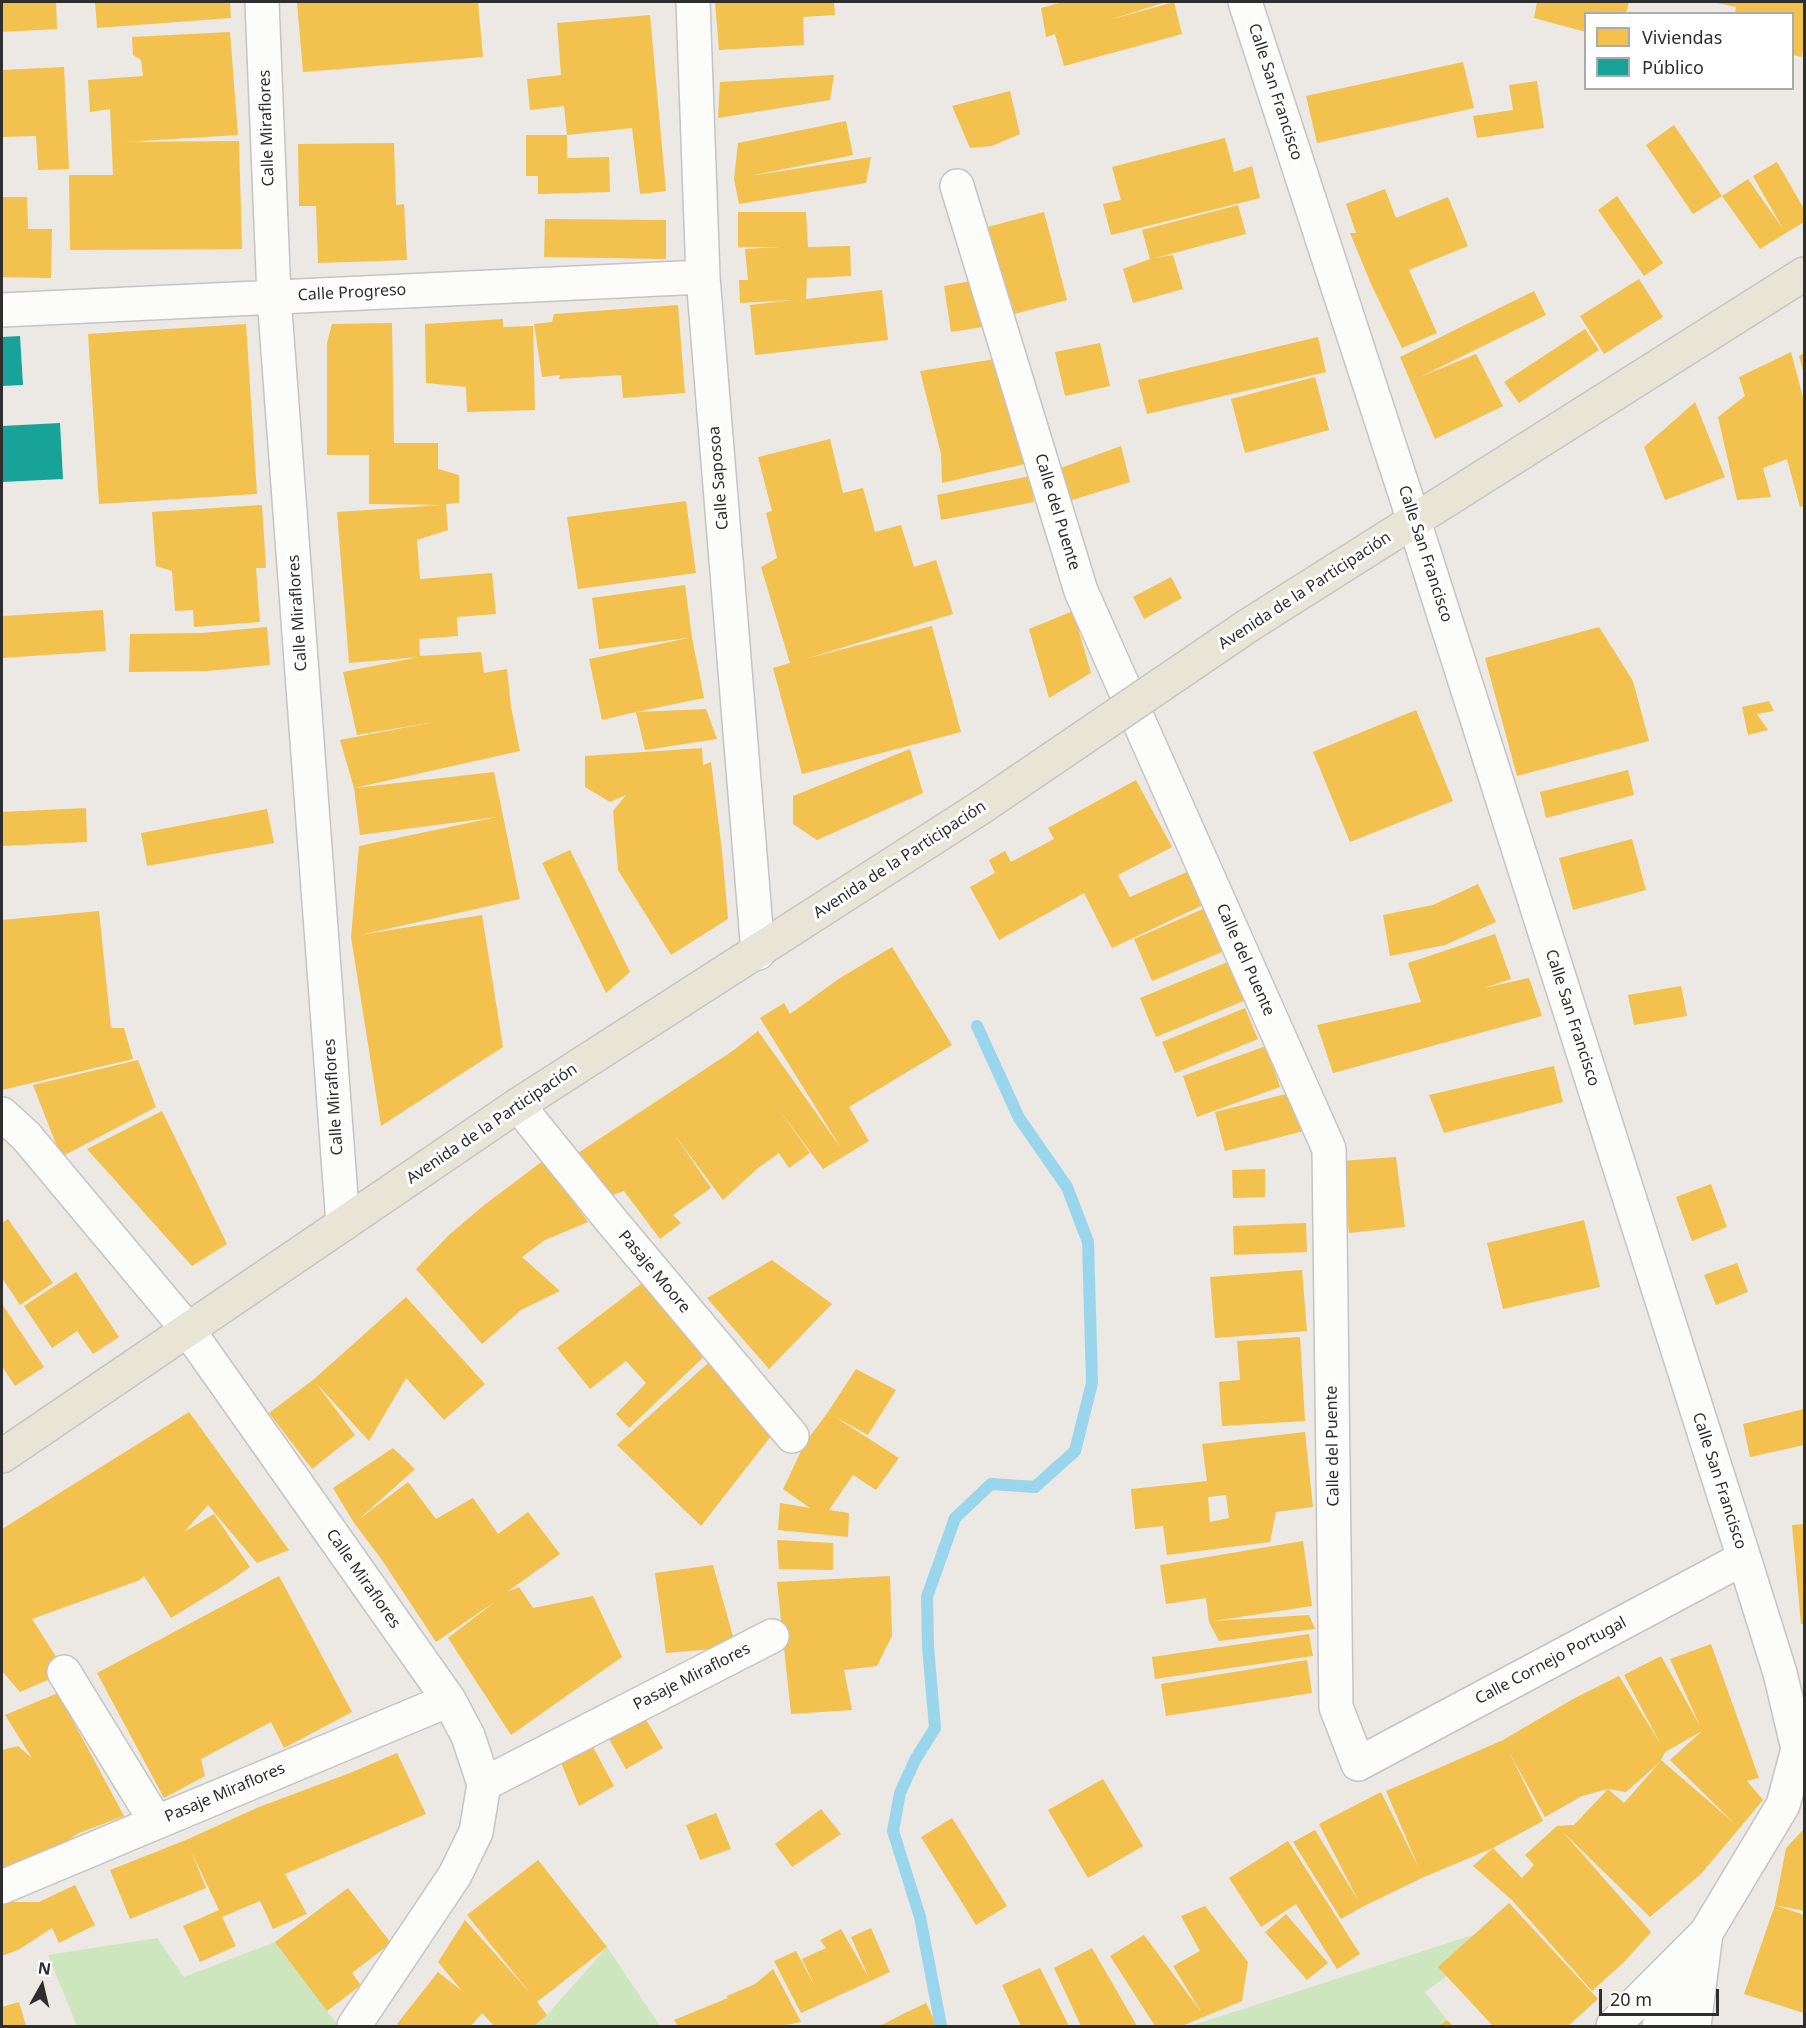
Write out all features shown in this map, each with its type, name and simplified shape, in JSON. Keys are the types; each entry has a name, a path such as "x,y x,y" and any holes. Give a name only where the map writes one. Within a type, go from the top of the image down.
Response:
{"main road":[{"name":"Avenida de la Participación","path":"2,1456 518,1105 758,953 983,806 1249,625 1804,274"}],"street":[{"name":"Calle Miraflores","path":"262,2 274,297 343,1224"},
{"name":"Calle Saposoa","path":"693,2 703,277 758,953"},
{"name":"Calle San Francisco","path":"1245,2 1414,521 1744,1558 1792,1671 1798,1749 1784,1805 1706,1933 1694,2026"},
{"name":"Calle del Puente","path":"957,186 1081,591 1329,1149 1336,1707 1358,1764"},
{"name":"Calle Progreso","path":"2,310 703,277"},
{"name":"Pasaje Moore","path":"518,1105 610,1219 792,1436"},
{"name":"Calle Miraflores","path":"2,1114 26,1136 188,1330 449,1700 468,1736 484,1784 476,1832 455,1875 354,2026"},
{"name":"Calle Cornejo Portugal","path":"1358,1764 1744,1558"},
{"name":"Pasaje Miraflores","path":"484,1784 772,1636"},
{"path":"64,1672 156,1822"},
{"name":"Pasaje Miraflores","path":"2,1887 449,1700"},
{"path":"1613,2026 1706,1933"},
{"path":"1659,2026 1706,1933"}],"green space":[{"path":"1473,1935 1447,1976 1425,1992 1447,2020 1439,2026 1190,2026"},
{"path":"157,1938 184,1977 275,1942 337,2024 336,2026 77,2026 48,1955"},
{"path":"607,1947 660,2026 534,2026 547,2015"}],"building: Viviendas":[{"path":"2,2 56,2 57,29 2,32"},
{"path":"95,2 230,2 231,18 97,28"},
{"path":"297,2 478,2 483,57 303,72"},
{"path":"715,2 834,2 835,15 803,17 804,45 719,50"},
{"path":"1063,2 1166,2 1109,20 1174,2 1182,34 1064,66 1055,34 1046,37 1041,8"},
{"path":"1537,2 1629,2 1626,12 1584,12 1584,31 1534,18"},
{"path":"1713,2 1804,2 1802,57 1794,55 1794,12 1735,12 1736,7"},
{"path":"650,15 666,191 640,194 632,128 567,135 564,106 530,110 527,79 561,75 557,23"},
{"path":"230,32 238,135 124,142 239,141 242,249 70,250 69,175 113,175 110,109 90,112 88,80 143,76 141,60 133,55 132,37"},
{"path":"1463,62 1474,108 1317,143 1306,96"},
{"path":"64,67 69,169 38,170 36,136 2,137 2,70"},
{"path":"834,75 830,100 718,118 720,82"},
{"path":"1537,81 1544,128 1477,138 1473,116 1513,110 1509,85"},
{"path":"1010,91 1020,134 992,146 970,148 952,106"},
{"path":"846,121 853,155 750,176 871,157 866,183 739,204 734,179 738,143"},
{"path":"1674,125 1722,196 1693,214 1646,145"},
{"path":"526,135 567,135 567,158 609,157 610,192 538,194 538,176 526,176"},
{"path":"1225,138 1234,172 1252,166 1260,198 1111,235 1103,204 1121,200 1112,167"},
{"path":"394,143 396,205 404,204 407,260 318,263 316,206 299,206 298,144"},
{"path":"1777,162 1804,209 1804,222 1760,249 1722,196 1748,179 1783,229 1753,176"},
{"path":"1385,189 1396,218 1448,197 1468,246 1409,270 1437,333 1402,348 1371,284 1350,233 1356,233 1346,204"},
{"path":"1617,196 1663,263 1644,276 1598,210"},
{"path":"2,197 27,197 28,229 52,229 51,278 2,277"},
{"path":"1238,205 1246,234 1155,258 1173,255 1183,289 1133,303 1123,269 1150,259 1142,230"},
{"path":"738,212 806,212 808,247 850,246 851,276 807,278 806,299 882,290 888,340 755,355 750,305 793,300 740,303 739,280 748,280 745,249 781,247 738,247"},
{"path":"1044,212 1067,300 988,321 989,326 951,332 944,286 977,280 965,233"},
{"path":"545,219 666,220 666,259 544,257"},
{"path":"1639,279 1663,317 1604,354 1580,316"},
{"path":"1534,291 1546,315 1420,377 1476,354 1503,406 1435,439 1400,357"},
{"path":"678,305 685,393 623,398 621,375 559,379 560,375 542,377 534,324 552,322 554,314"},
{"path":"503,319 503,327 533,326 535,410 467,412 466,387 426,383 425,324"},
{"path":"392,323 394,443 438,443 438,469 459,475 459,503 446,504 448,530 417,540 420,579 492,573 496,614 457,617 458,636 419,639 420,656 481,652 484,673 507,669 511,707 520,751 354,788 340,740 434,722 357,735 343,672 419,657 349,663 337,512 442,505 369,504 369,455 327,455 327,343 332,324"},
{"path":"246,324 257,494 99,504 88,334"},
{"path":"1585,329 1599,350 1519,403 1504,382"},
{"path":"1318,337 1326,372 1147,414 1138,380"},
{"path":"1100,343 1110,386 1065,396 1055,352"},
{"path":"1791,352 1804,401 1804,506 1800,507 1787,459 1763,468 1771,497 1737,500 1718,417 1745,396 1739,377"},
{"path":"1804,353 1804,374 1799,356"},
{"path":"1002,358 1025,464 942,483 941,454 920,371"},
{"path":"1315,377 1329,430 1245,453 1231,399"},
{"path":"1695,402 1725,477 1665,500 1644,447"},
{"path":"830,439 843,493 863,488 875,532 901,525 914,567 936,560 953,614 805,659 932,626 961,732 802,774 773,668 790,663 761,567 777,558 766,513 772,511 758,457"},
{"path":"1121,446 1130,482 1066,502 1055,470"},
{"path":"1030,476 1034,502 941,520 937,495"},
{"path":"686,501 696,573 578,589 567,517"},
{"path":"262,505 266,568 256,568 260,622 194,627 193,610 175,611 172,571 156,566 152,512"},
{"path":"1171,577 1182,598 1144,619 1133,597"},
{"path":"685,585 692,638 704,698 602,720 589,659 688,638 599,649 592,598"},
{"path":"103,610 106,651 2,658 2,616"},
{"path":"1073,611 1091,673 1049,698 1029,629"},
{"path":"267,627 270,665 207,671 129,672 130,634 202,633"},
{"path":"1599,627 1633,681 1649,741 1517,776 1485,658"},
{"path":"1769,701 1774,711 1757,714 1768,730 1748,735 1742,707"},
{"path":"706,709 717,739 645,750 636,712"},
{"path":"1416,710 1453,801 1350,842 1313,752"},
{"path":"702,748 703,765 711,762 728,919 671,955 618,870 613,811 626,795 610,802 585,787 585,756"},
{"path":"910,749 923,793 817,840 793,824 793,796"},
{"path":"1628,770 1634,795 1546,818 1540,792"},
{"path":"494,772 520,899 360,935 482,915 503,1047 381,1126 351,937 359,846 497,817 360,835 354,788"},
{"path":"1136,780 1172,847 1118,875 1130,897 1187,872 1203,905 1112,948 1084,893 999,940 970,887 995,873 989,860 1005,851 1011,862 1054,839 1048,828"},
{"path":"86,808 87,842 2,846 2,812"},
{"path":"267,809 274,843 147,866 141,833"},
{"path":"1632,839 1646,890 1573,910 1559,858"},
{"path":"570,850 630,972 606,993 542,863"},
{"path":"1478,884 1496,922 1445,945 1390,956 1383,915 1433,905"},
{"path":"1203,909 1222,952 1152,981 1134,939"},
{"path":"99,911 111,1028 124,1028 133,1059 2,1090 2,920"},
{"path":"1495,934 1511,979 1484,988 1529,978 1542,1016 1333,1073 1317,1025 1421,1002 1408,963"},
{"path":"892,947 952,1045 849,1107 869,1141 823,1169 775,1104 810,1153 789,1168 779,1153 758,1168 723,1200 674,1134 711,1188 673,1215 681,1223 660,1239 624,1191 610,1196 578,1153 734,1050 758,1031 841,1148 760,1018 784,1003 790,1014 840,978"},
{"path":"1230,961 1246,1000 1156,1037 1140,998"},
{"path":"1681,986 1687,1016 1634,1025 1628,995"},
{"path":"1245,1008 1258,1039 1175,1073 1162,1042"},
{"path":"1266,1046 1280,1087 1197,1117 1183,1076"},
{"path":"138,1060 156,1107 61,1157 33,1085"},
{"path":"1554,1066 1563,1102 1444,1133 1429,1095"},
{"path":"1294,1092 1304,1131 1225,1151 1215,1112"},
{"path":"162,1111 227,1244 192,1266 87,1149"},
{"path":"1396,1157 1405,1227 1349,1233 1341,1161"},
{"path":"544,1160 588,1222 545,1240 522,1257 560,1291 521,1310 482,1344 416,1269 450,1234"},
{"path":"1265,1169 1265,1197 1233,1198 1232,1170"},
{"path":"1711,1184 1727,1227 1692,1241 1676,1197"},
{"path":"8,1219 53,1283 20,1305 2,1278 2,1223"},
{"path":"1584,1220 1600,1287 1503,1309 1487,1243"},
{"path":"1306,1223 1307,1252 1234,1255 1233,1226"},
{"path":"772,1260 832,1304 769,1369 707,1298"},
{"path":"1737,1263 1748,1292 1716,1305 1704,1275"},
{"path":"1302,1270 1307,1331 1215,1338 1210,1277"},
{"path":"76,1272 119,1337 93,1354 77,1331 52,1348 24,1306"},
{"path":"646,1280 711,1350 629,1428 616,1414 646,1383 626,1361 590,1389 557,1348"},
{"path":"406,1297 485,1384 444,1420 406,1378 369,1441 316,1383 355,1435 312,1469 269,1413 313,1380"},
{"path":"2,1304 44,1367 15,1386 2,1366"},
{"path":"1300,1337 1305,1421 1222,1426 1219,1382 1240,1380 1237,1341"},
{"path":"717,1355 785,1418 701,1526 617,1445"},
{"path":"856,1369 896,1390 868,1435 835,1417 899,1458 876,1490 853,1475 829,1510 849,1513 848,1537 778,1530 780,1503 810,1508 783,1489 805,1443"},
{"path":"1804,1409 1804,1445 1750,1457 1743,1424"},
{"path":"189,1412 289,1550 257,1563 208,1505 184,1532 214,1514 250,1567 171,1618 144,1576 140,1580 32,1619 66,1672 20,1692 2,1671 2,1529"},
{"path":"1305,1432 1313,1507 1276,1512 1270,1542 1167,1555 1163,1526 1135,1529 1131,1489 1207,1481 1202,1444","holes":["1226,1495 1229,1518 1210,1522 1208,1497"]},
{"path":"393,1448 415,1469 358,1520 408,1482 436,1519 473,1498 498,1534 528,1512 560,1554 507,1592 519,1587 533,1608 593,1596 622,1657 511,1735 448,1638 496,1601 436,1642 382,1560 354,1523 333,1488"},
{"path":"1804,1524 1804,1624 1801,1624 1792,1525"},
{"path":"777,1540 833,1543 833,1570 779,1569"},
{"path":"1303,1541 1312,1606 1213,1621 1309,1615 1315,1629 1219,1641 1209,1622 1206,1598 1166,1604 1160,1565"},
{"path":"713,1565 736,1647 666,1653 655,1573"},
{"path":"279,1576 352,1712 284,1748 271,1722 201,1759 205,1776 164,1798 97,1673"},
{"path":"890,1576 892,1636 877,1666 844,1670 852,1710 791,1714 777,1582"},
{"path":"1309,1634 1313,1656 1155,1679 1152,1657"},
{"path":"1711,1644 1759,1778 1747,1781 1763,1800 1701,1874 1650,1917 1562,1831 1651,1932 1625,1961 1592,1991 1512,1900 1473,1866 1493,1848 1424,1877 1341,1919 1293,1842 1315,1830 1359,1902 1319,1824 1381,1792 1419,1868 1386,1791 1503,1740 1573,1699 1619,1676 1661,1745 1624,1675 1661,1656 1700,1726 1670,1659","holes":["1702,1731 1670,1760 1734,1823 1661,1760 1665,1752","1509,1752 1545,1817 1582,1796 1608,1789 1574,1825 1557,1826 1525,1855 1534,1865 1522,1878 1493,1848 1543,1821","1660,1762 1624,1803 1608,1789 1626,1792"]},
{"path":"1307,1660 1312,1693 1166,1716 1161,1684"},
{"path":"58,1693 124,1816 79,1833 37,1860 2,1871 2,1750 18,1746 32,1758 5,1715"},
{"path":"645,1718 663,1748 626,1769 609,1739"},
{"path":"593,1747 614,1786 579,1806 561,1763"},
{"path":"397,1753 426,1814 285,1874 307,1914 273,1929 260,1901 222,1917 236,1946 200,1962 183,1926 219,1910 191,1851 206,1888 130,1919 110,1870 186,1840 259,1807"},
{"path":"1103,1779 1143,1846 1088,1878 1048,1810"},
{"path":"821,1809 841,1834 792,1867 775,1844"},
{"path":"716,1813 731,1849 700,1860 686,1825"},
{"path":"952,1818 1007,1906 976,1925 921,1837"},
{"path":"1804,1829 1804,1911 1775,1905 1786,1848"},
{"path":"1288,1841 1360,1954 1337,1969 1296,1904 1261,1927 1229,1878"},
{"path":"538,1860 607,1947 537,2002 547,2015 534,2026 494,2026 482,2013 471,2026 401,2026 397,2024 438,1972 462,1991 438,1962 465,1920 530,1993 467,1915"},
{"path":"75,1885 95,1925 59,1943 52,1928 20,1949 2,1956 2,1902 39,1902"},
{"path":"348,1888 391,1943 352,1973 361,1985 327,2011 275,1942"},
{"path":"1509,1903 1598,1999 1568,2026 1493,2026 1438,1967"},
{"path":"1775,1905 1804,1915 1804,2013 1744,1994"},
{"path":"1205,1906 1248,1962 1242,2001 1182,2026 1155,2026 1110,1956 1144,1935 1202,2013 1173,1966 1200,1951 1181,1916"},
{"path":"1286,1914 1328,1963 1307,1980 1265,1932"},
{"path":"871,1928 890,1972 801,2013 774,1961 796,1951 815,1987 802,1959 826,1948 820,1940 841,1929 869,1978 851,1937"},
{"path":"1092,1948 1137,2026 1081,2026 1054,1968"},
{"path":"1040,1968 1069,2026 1021,2026 1002,1985"},
{"path":"773,1969 801,2022 781,2026 678,2026 674,2020 728,1998 727,1996 755,1984"},
{"path":"19,2002 26,2026 2,2026 2,2007"},
{"path":"926,2003 937,2026 880,2026 903,2014"},
{"path":"1447,2020 1453,2026 1439,2026"}],"building: Público":[{"path":"20,336 23,385 2,386 2,337"},
{"path":"60,423 63,479 2,482 2,426"}],"waterway":[{"path":"941,2026 920,1917 893,1831 900,1793 915,1760 935,1728 928,1647 927,1597 955,1518 991,1484 1035,1487 1075,1451 1092,1383 1088,1242 1067,1187 1019,1118 977,1026"}]}
